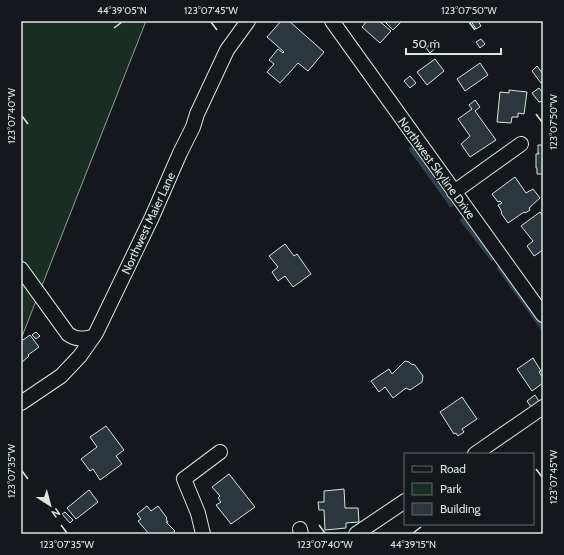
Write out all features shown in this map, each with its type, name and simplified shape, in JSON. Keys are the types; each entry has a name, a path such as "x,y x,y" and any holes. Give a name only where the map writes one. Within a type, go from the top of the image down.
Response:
{"street":[{"name":"Northwest Maier Lane","path":"21,403 61,376 80,356 102,322 152,217 227,50 248,21"},
{"name":"Northwest Skyline Drive","path":"332,21 543,315"},
{"path":"454,192 521,144"},
{"path":"21,269 68,334 74,338 80,339 93,337"},
{"path":"475,453 543,407"},
{"path":"203,534 198,513 184,479 220,452"},
{"path":"356,534 404,502"}],"green space":[{"path":"21,21 146,21 21,339"}],"building":[{"path":"281,21 289,21 324,52 308,71 298,63 280,83 267,72 274,64 269,60 278,49 283,53 284,52 267,37"},
{"path":"367,21 379,21 391,31 380,43 362,27"},
{"path":"384,21 402,21 393,30"},
{"path":"471,21 478,21 481,26 476,29"},
{"path":"481,39 485,44 480,48 476,42"},
{"path":"435,40 439,45 430,53 426,48"},
{"path":"435,59 444,71 427,85 417,72"},
{"path":"480,63 488,75 465,91 457,79"},
{"path":"537,66 543,74 543,81 541,83 532,71"},
{"path":"410,76 416,83 410,88 404,81"},
{"path":"539,88 543,93 543,101 539,102 532,93"},
{"path":"509,90 527,92 524,114 518,113 518,117 512,117 511,123 497,122 500,92 509,93"},
{"path":"475,100 480,107 475,111 496,140 470,157 461,144 470,136 458,119 472,109 469,105"},
{"path":"538,145 543,145 543,174 537,174 536,154 539,154"},
{"path":"515,177 526,193 533,189 540,198 529,208 530,210 525,213 524,212 508,223 501,213 502,212 498,205 502,203 500,201 498,202 492,194"},
{"path":"540,212 543,216 543,250 534,256 527,246 533,241 521,226"},
{"path":"285,244 294,256 297,254 311,274 293,287 285,276 278,281 272,272 278,267 269,256"},
{"path":"36,332 40,336 36,339 32,335"},
{"path":"30,335 39,347 28,355 29,356 21,363 21,338 23,340"},
{"path":"533,358 541,371 539,372 543,378 543,383 532,391 517,369"},
{"path":"405,361 415,365 423,376 422,382 410,390 406,388 393,398 385,387 379,392 371,381 389,369 392,374"},
{"path":"535,395 539,401 531,407 527,401"},
{"path":"462,397 477,419 462,429 464,432 458,436 456,433 454,434 440,412"},
{"path":"106,426 124,450 116,456 122,464 100,480 93,469 90,471 81,459 97,447 90,437"},
{"path":"229,474 255,507 231,524 216,505 221,502 218,498 220,496 212,487"},
{"path":"344,489 345,508 358,508 359,522 346,523 346,528 325,530 324,510 319,510 318,502 324,502 324,491"},
{"path":"89,490 98,502 76,519 67,508"},
{"path":"147,506 151,511 158,506 167,518 166,519 168,522 166,522 175,531 171,534 149,534 138,521 141,519 137,514"},
{"path":"65,512 73,520 70,523 62,514"}],"waterway":[{"path":"411,149 451,205"},
{"path":"462,220 492,259"},
{"path":"499,268 543,329"}]}
